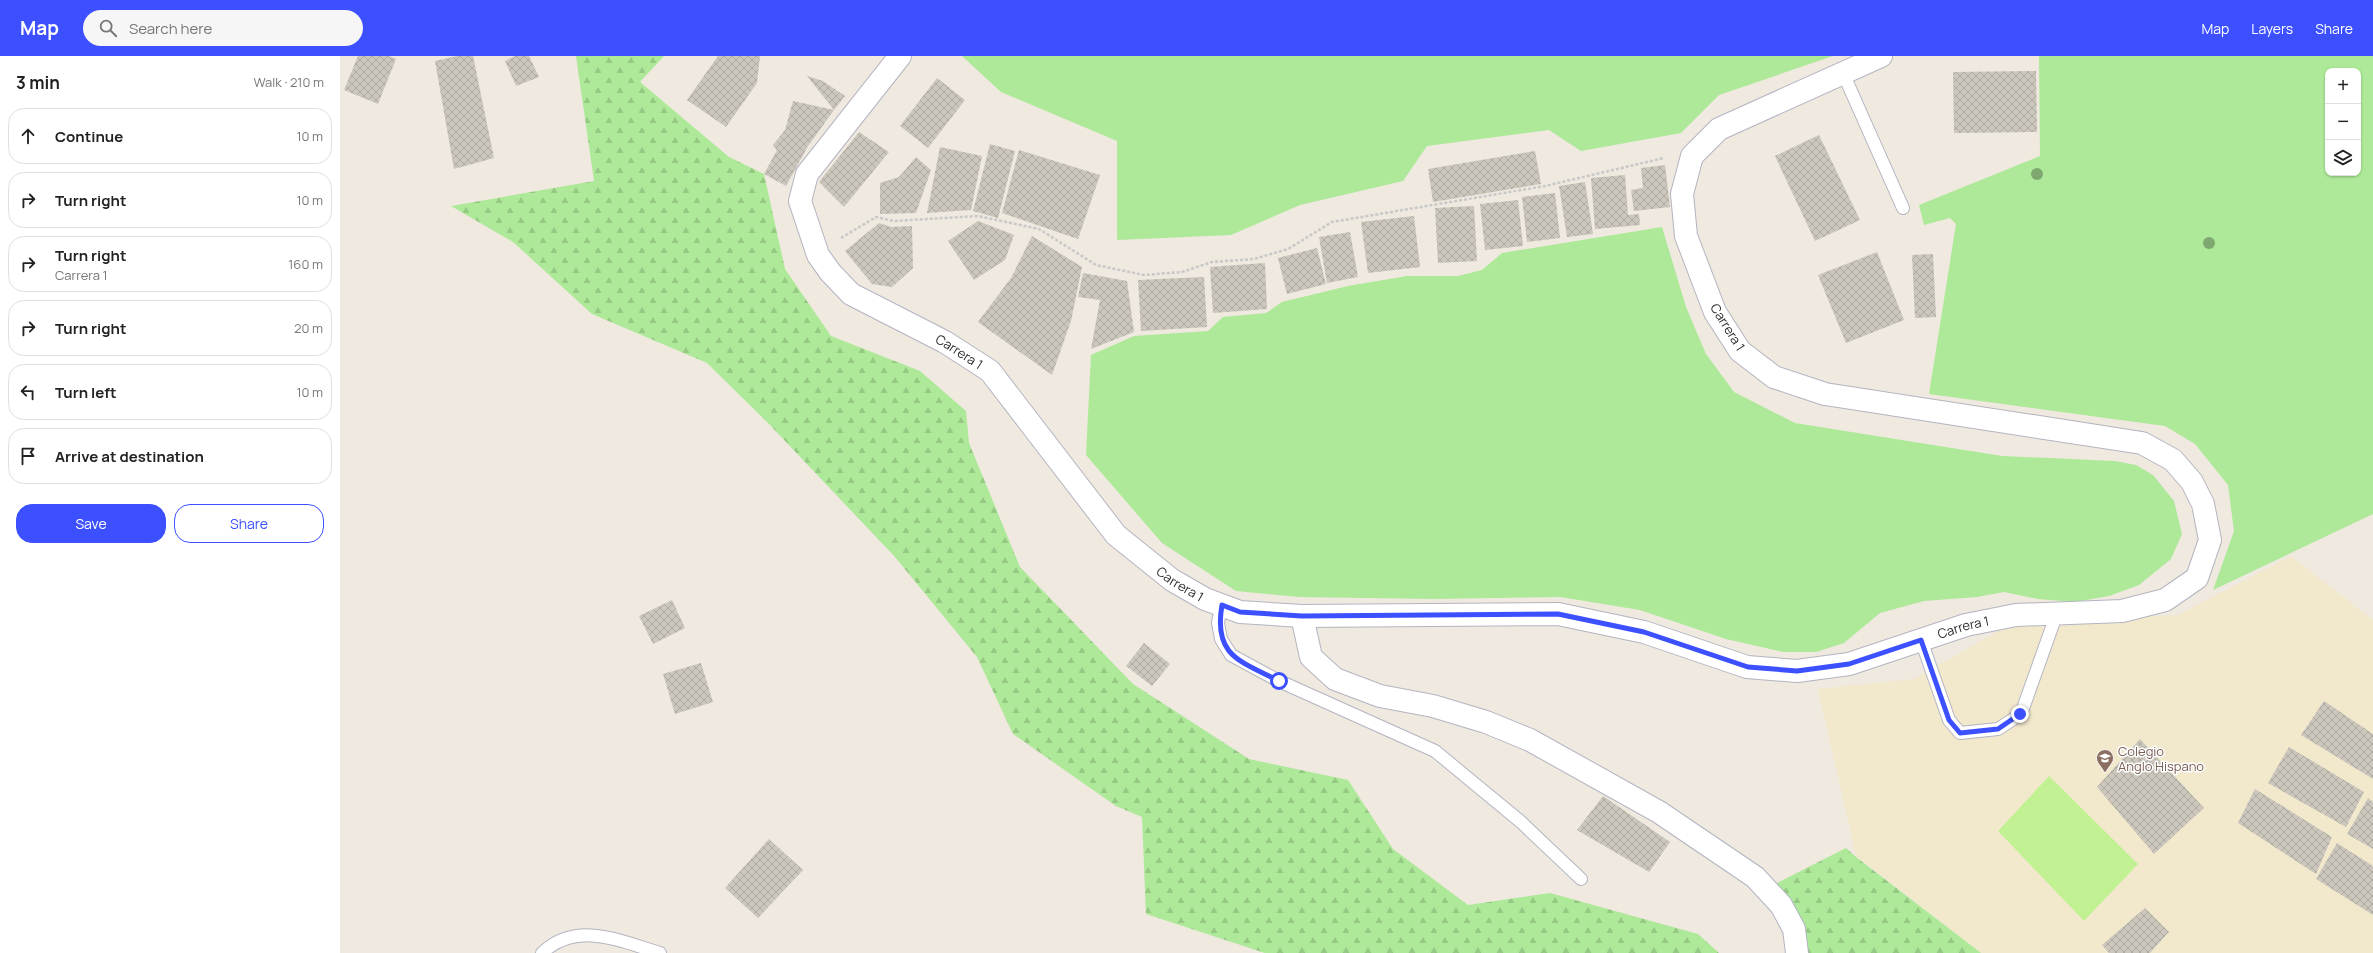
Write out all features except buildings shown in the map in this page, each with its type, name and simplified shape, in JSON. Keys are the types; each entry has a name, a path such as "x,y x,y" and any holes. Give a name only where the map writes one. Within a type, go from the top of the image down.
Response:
{"street":[{"name":"Carrera 1","path":"900,56 807,174 800,201 818,255 830,272 851,294 945,342 990,371 1116,534 1172,580 1205,599 1240,612 1302,616 1558,614 1644,632 1748,667 1797,671 1849,664 1966,625 2016,615 2122,611 2165,600 2196,578 2210,540 2203,504 2192,482 2173,460 2142,443 1825,394 1774,377 1740,350 1715,312 1686,236 1682,194 1692,156"},
{"path":"1692,156 1719,129 1880,56"},
{"path":"1302,616 1311,657 1335,680 1380,696 1433,706 1486,722 1530,740 1659,812 1742,868 1754,877 1781,905 1794,929 1797,953"}],"lane":[{"path":"1843,73 1903,208"},
{"path":"1222,605 1218,623 1222,639 1230,655 1279,681 1435,751 1521,822 1580,879"},
{"path":"1921,640 1949,720 1960,733 1998,729 2020,714 2057,613"},
{"path":"542,953 566,938 595,934 660,953"}],"path":[{"path":"818,255 855,228 876,217 894,221 978,216 1039,229 1096,265 1144,275 1182,272 1212,262 1254,259 1288,249 1332,222 1545,186 1670,157 1692,156"}],"shaded area":[{"name":"Colegio Anglo Hispano","path":"2291,556 2373,620 2373,953 1981,953 1856,856 1818,689 1914,679 2014,622 2178,615"}],"green space":[{"path":"576,56 664,56 640,82 729,157 764,174 785,269 831,336 920,371 966,411 969,443 1020,567 1133,684 1249,759 1348,780 1393,849 1468,905 1550,893 1698,934 1719,953 1265,953 1146,914 1142,817 1116,806 1013,734 977,657 895,557 769,424 707,363 592,314 513,242 451,206 594,181"},
{"path":"962,56 1833,56 1719,95 1681,133 1581,151 1549,130 1427,146 1403,181 1300,205 1231,235 1117,240 1117,141 1001,92"},
{"path":"2039,56 2373,56 2373,514 2213,590 2234,531 2228,485 2195,444 2165,426 1929,394 1956,224 1950,218 1924,225 1919,205 2040,156"},
{"path":"1662,227 1686,307 1706,354 1734,392 1795,423 2002,456 2115,461 2136,465 2153,475 2174,501 2182,534 2171,559 2139,585 2109,596 2075,602 2038,599 2004,592 1977,597 1924,601 1880,613 1844,643 1816,652 1783,652 1726,639 1640,610 1560,597 1434,599 1299,597 1236,591 1162,543 1086,455 1091,355 1134,336 1208,331 1223,317 1266,313 1282,302 1348,286 1407,276 1458,276 1482,270 1502,253"},
{"path":"2049,776 2138,864 2084,921 1998,831"},
{"path":"1846,848 1981,953 1801,953 1771,886"}],"place":[{"name":"Colegio Anglo Hispano","path":"2105,773"}],"route":[{"path":"1279,681 1230,655 1222,639 1218,623 1222,605 1240,612 1302,616 1558,614 1644,632 1748,667 1797,671 1849,664 1921,640 1949,720 1960,733 1998,729 2020,714"}]}
